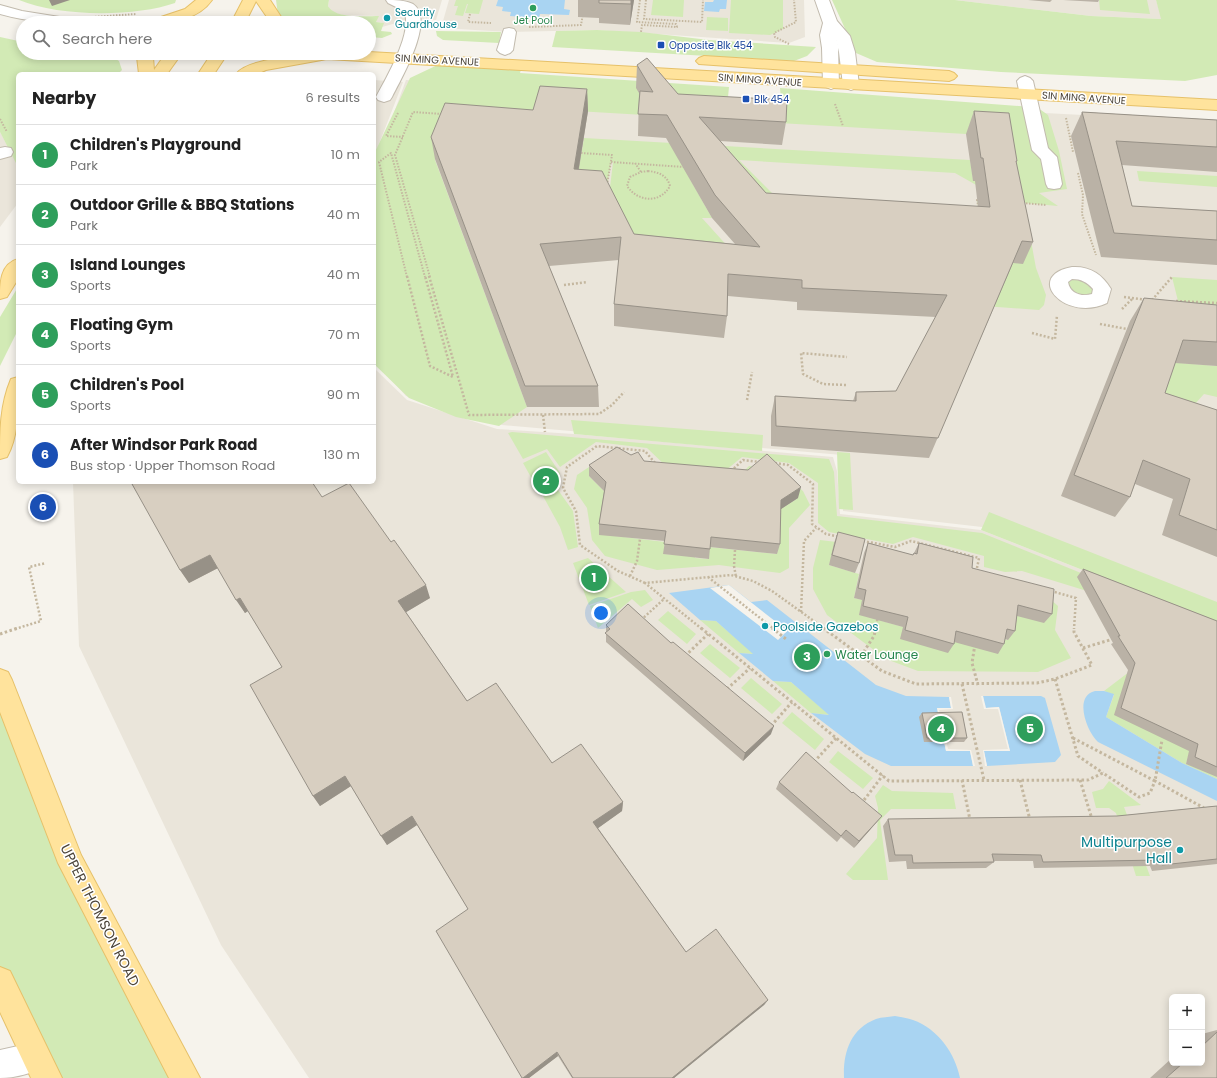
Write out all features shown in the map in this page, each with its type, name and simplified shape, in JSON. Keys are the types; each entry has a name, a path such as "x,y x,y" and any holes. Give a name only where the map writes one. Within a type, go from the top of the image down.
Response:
{"main road":[{"path":"178,16 190,12 205,0"},
{"path":"199,16 209,0"},
{"path":"242,16 250,0"},
{"path":"263,0 273,16"},
{"name":"SIN MING AVENUE","path":"376,45 405,52 424,46"},
{"path":"498,49 521,51"},
{"name":"SIN MING AVENUE","path":"376,53 405,52 851,85 1195,90"},
{"path":"145,60 147,72"},
{"path":"160,72 169,60"},
{"path":"207,72 215,60"},
{"path":"248,72 262,66 298,60"},
{"name":"SIN MING AVENUE","path":"692,60 850,69 1198,105 1217,105"},
{"path":"0,292 16,268"},
{"path":"0,451 16,388"},
{"name":"UPPER THOMSON ROAD","path":"0,680 71,864 185,1078"},
{"path":"0,981 42,1067"}],"street":[{"path":"384,97 393,81 405,52 414,18 408,6 394,0"},
{"path":"822,0 830,23 843,36 850,69 851,85"},
{"path":"0,9 14,20"},
{"path":"830,23 827,35 830,48 831,84"},
{"path":"498,49 510,32"},
{"path":"1035,88 1054,151 1049,157 1054,184"},
{"path":"0,1065 42,1067"}],"path":[{"path":"640,0 637,22 676,24 676,27 642,25 641,32"},
{"path":"646,0 644,19 702,22 703,0"},
{"path":"791,45 775,37 774,33 796,22 794,0"},
{"path":"835,104 843,126"},
{"path":"443,114 413,112 395,155 469,415 599,414 612,405 624,392"},
{"path":"386,136 403,137"},
{"path":"391,153 392,161 444,346 453,377 430,366 379,162 391,153"},
{"path":"581,153 612,155 607,189"},
{"path":"392,161 396,160"},
{"path":"611,162 686,167"},
{"path":"635,163 641,172"},
{"path":"641,172 655,172 666,177 670,182 669,191 660,197 652,199 639,197 633,194 629,190 628,181 630,177 641,172"},
{"path":"1083,195 1082,214 1096,257"},
{"path":"979,212 977,200 982,200"},
{"path":"1018,202 1051,205"},
{"path":"423,271 428,270"},
{"path":"1152,300 1172,277"},
{"path":"564,286 587,282"},
{"path":"1125,308 1132,299 1159,300"},
{"path":"1174,301 1217,304"},
{"path":"1032,333 1055,339 1057,316"},
{"path":"1100,324 1127,329"},
{"path":"444,346 449,346"},
{"path":"846,385 824,385 803,374 801,353 847,357"},
{"path":"747,400 752,372"},
{"path":"543,415 545,432"},
{"path":"659,467 645,451 597,446 567,466 563,488 576,511 580,545 618,571 645,583 890,781 1088,780 1103,773"},
{"path":"729,473 743,460 766,462"},
{"path":"773,463 788,465 813,484 812,524 826,534 841,537"},
{"path":"801,612 804,541 816,528"},
{"path":"630,576 638,561 640,539"},
{"path":"857,540 895,547 911,541 979,558 976,577"},
{"path":"734,550 736,577"},
{"path":"0,634 41,621 29,567 46,563"},
{"path":"645,583 731,575 753,581 772,591 882,671 916,684 978,685 1037,683 1055,679 1092,665 1074,632 1076,598 1046,589"},
{"path":"707,577 786,638"},
{"path":"638,622 664,598"},
{"path":"861,656 874,636 879,615"},
{"path":"681,659 708,634"},
{"path":"1083,648 1120,637"},
{"path":"975,641 972,663 978,685"},
{"path":"722,694 750,668"},
{"path":"1055,679 1078,756 1138,797 1150,793 1155,781 1162,740"},
{"path":"962,684 984,780"},
{"path":"766,730 792,702"},
{"path":"810,766 836,738"},
{"path":"1073,738 1210,812"},
{"path":"858,808 883,775"},
{"path":"962,780 971,824"},
{"path":"1020,780 1031,824"},
{"path":"1080,780 1094,823"}],"shaded area":[{"path":"329,0 442,0 436,20 414,18 382,27 383,23 376,22 378,16 343,15 335,13 330,10 328,6"},
{"path":"449,0 804,0 805,37 789,43 597,30 509,32 441,28"},
{"path":"955,0 1156,0 1162,19 1091,16"},
{"path":"376,80 403,82 376,152"},
{"path":"406,80 1217,122 1217,619 982,527 843,511 842,455 502,425 406,396 376,363 376,162"},
{"path":"0,132 16,161 16,206 0,227"},
{"path":"376,370 407,400 497,429 574,434 833,457 837,471 840,514 981,530 1217,623 1217,1078 309,1078 221,945 79,646 73,484 376,484"}],"green space":[{"path":"19,0 176,0 175,3 158,8 119,13 97,13 55,10 36,6"},
{"path":"276,0 329,0 328,6 332,10 337,13 351,16 279,16"},
{"path":"456,0 483,0 479,14 465,13 467,4 463,16 455,15 458,6 454,6"},
{"path":"653,0 684,0 683,17 651,15"},
{"path":"731,0 783,0 783,29 770,35 729,33"},
{"path":"832,0 955,0 1091,16 1161,19 1156,0 1217,0 1217,75 1185,81 1001,72 877,62 856,53"},
{"path":"1099,0 1147,0 1150,14 1100,10"},
{"path":"707,17 728,18 728,31 706,30"},
{"path":"376,22 384,23 381,31 391,32 392,34 382,38 376,38"},
{"path":"597,30 641,32 709,40 816,47 807,56 794,61 552,47 556,31"},
{"path":"436,31 501,32 499,43 443,40 437,36"},
{"path":"0,37 16,40 16,60 119,61 122,70 120,72 16,72 16,163 0,132"},
{"path":"446,61 522,66 520,73 729,87 728,97 781,100 780,88 1031,107 1041,110 1048,115 1059,151 1067,189 1039,193 1058,206 1024,203 1036,268 1046,295 1044,305 1039,310 650,282 609,196 613,162 611,162 607,186 508,180 581,156 584,138 970,160 973,180 1000,136 542,109 448,125 435,160 527,407 499,426 456,417 409,398 376,366 376,150 410,78","holes":["739,160 955,173 985,190 987,201 977,200 979,212 780,201","687,174 762,216 730,249 702,218 712,218"]},
{"path":"1137,171 1217,176 1217,187 1139,181"},
{"path":"1068,275 1102,289 1083,303 1060,281"},
{"path":"1172,277 1217,280 1217,328 1184,325"},
{"path":"16,290 16,334 0,366 0,317"},
{"path":"1168,362 1217,366 1217,397 1204,394 1194,405 1155,401"},
{"path":"571,420 763,435 762,451 574,434"},
{"path":"512,432 829,459 834,472 837,516 982,533 1091,577 1087,591 1022,571 1005,572 984,567 984,556 913,537 893,544 829,532 818,523 818,483 789,463 742,457 720,475 669,469 647,448 596,442 560,467 547,449 523,459 508,433"},
{"path":"546,452 560,473 557,488 541,495 523,463"},
{"path":"837,452 850,453 853,510 839,509"},
{"path":"607,455 589,476 617,504 599,534 665,542 664,554 677,555 695,549 695,558 708,559 709,547 777,554 765,519 798,498 736,479 749,466 776,469 803,491 810,505 789,528 789,568 780,573 719,565 657,570 605,556 592,540 587,508 574,489 577,475"},
{"path":"558,490 573,511 578,547 568,550 560,527 543,496"},
{"path":"989,512 1217,602 1217,623 981,530"},
{"path":"820,540 845,543 829,565 859,574 854,598 862,600 882,621 950,640 1000,638 1008,640 1012,615 1049,598 1058,606 1055,630 1071,658 1038,672 918,671 886,659 827,615 813,589 813,568"},
{"path":"588,558 626,592 589,605 573,563"},
{"path":"645,590 653,600 641,607 632,599 598,628 590,606 631,592"},
{"path":"668,611 696,634 687,644 658,620"},
{"path":"700,620 716,621 754,654 739,653"},
{"path":"710,644 740,668 730,678 700,653"},
{"path":"1129,672 1190,750 1186,764 1217,766 1217,779 1182,763 1106,717 1114,695 1104,691"},
{"path":"751,678 782,704 772,714 741,688"},
{"path":"0,680 71,864 185,1078 47,1078 0,981"},
{"path":"773,681 791,682 830,715 811,713"},
{"path":"792,712 824,739 815,750 782,723"},
{"path":"838,751 873,778 863,789 829,762"},
{"path":"1109,781 1141,805 1124,807 1150,876 1136,876 1116,813 1109,808 1096,808 1092,792 1103,789"},
{"path":"883,785 892,791 953,793 956,809 891,809 880,820 888,880 853,880 846,874 877,838 878,808 875,796"}],"water":[{"name":"Jet Pool","path":"498,0 565,0 564,9 570,10 569,15 540,14 539,18 510,16 511,12 502,11 503,7 496,6"},
{"path":"714,0 727,0 726,9 720,9 719,12 704,11 705,2 713,2"},
{"path":"729,585 751,602 767,600 876,685 906,696 949,697 951,708 937,708 946,751 970,751 973,766 891,766 865,754 811,713 829,715 791,682 773,681 739,653 753,654 716,621 700,620 669,593"},
{"path":"1095,691 1104,691 1114,694 1106,717 1182,763 1217,779 1217,801 1098,742 1086,723 1083,707 1088,694"},
{"path":"983,696 1041,696 1045,698 1061,755 1055,762 987,766 984,751 1010,751 999,707 985,708"},
{"path":"895,1016 911,1019 922,1024 938,1036 950,1051 958,1069 960,1078 844,1078 847,1051 854,1035 867,1023 883,1017"}],"pier":[{"path":"729,585 787,631 778,640 710,588"},
{"path":"981,696 983,696 986,708 999,707 1010,751 984,751 987,766 985,766 983,750 1008,749 998,709 984,709"},
{"path":"949,697 951,697 953,709 939,710 948,749 971,750 975,766 973,766 970,751 946,751 937,708 951,708"}],"building":[{"path":"599,0 631,0 631,4 599,3"},
{"path":"647,58 678,94 787,100 786,122 699,117 766,193 990,207 974,111 1009,113 1016,161 1033,242 1022,241 938,438 776,426 775,396 856,401 856,392 896,391 947,295 802,288 802,280 728,274 727,316 614,304 621,237 540,244 598,386 525,386 431,137 445,103 533,110 540,86 587,89 574,169 602,171 634,234 760,247 715,195 667,115 638,114 640,91 653,92 637,65"},
{"path":"1082,112 1217,120 1217,147 1116,141 1132,206 1217,211 1217,240 1114,233"},
{"path":"1144,298 1217,305 1217,342 1183,340 1165,393 1217,410 1217,530 1179,515 1190,479 1143,460 1130,497 1074,475"},
{"path":"617,447 631,455 638,452 644,461 748,470 767,454 801,487 781,500 780,544 711,537 710,549 664,544 666,531 599,524 606,482 589,465"},
{"path":"132,484 313,484 322,497 350,484 391,542 394,540 426,585 398,601 467,701 496,683 552,763 581,744 623,802 593,822 686,952 716,929 768,1000 672,1078 573,1078 557,1052 522,1078 436,931 468,909 412,816 381,836 345,776 313,796 250,685 282,667 240,598 236,600 210,555 180,570"},
{"path":"838,532 865,539 859,563 832,555"},
{"path":"868,543 913,555 914,553 917,554 919,543 973,557 972,568 1054,589 1052,614 1018,605 1015,631 1007,629 1004,644 956,631 954,644 905,630 908,617 863,606 866,590 858,588"},
{"path":"1083,569 1217,621 1217,767 1195,757 1198,744 1121,708 1135,663 1118,636 1120,636"},
{"path":"628,604 671,643 673,642 774,726 745,753 605,633 610,629 606,625"},
{"path":"962,712 967,738 927,738 922,713"},
{"path":"806,752 852,793 853,792 882,816 859,841 846,830 841,836 779,782"},
{"path":"1217,806 1217,859 1162,865 1161,860 1043,862 1041,855 992,854 994,862 913,863 912,855 895,855 888,819 1117,816"},
{"path":"1217,1032 1217,1078 1166,1078 1180,1066 1205,1066 1205,1043"}],"place":[{"name":"Jet Pool","path":"533,8"},
{"name":"Security Guardhouse","path":"387,18"},
{"name":"Opposite Blk 454","path":"661,45"},
{"name":"Blk 454","path":"746,99"},
{"name":"Outdoor Grille & BBQ Stations","path":"546,481"},
{"name":"After Windsor Park Road","path":"43,507"},
{"name":"Children's Playground","path":"594,578"},
{"name":"Poolside Gazebos","path":"765,626"},
{"name":"Water Lounge","path":"827,654"},
{"name":"Island Lounges","path":"807,657"},
{"name":"Floating Gym","path":"941,729"},
{"name":"Children's Pool","path":"1030,729"},
{"name":"Multipurpose Hall","path":"1180,850"}]}
